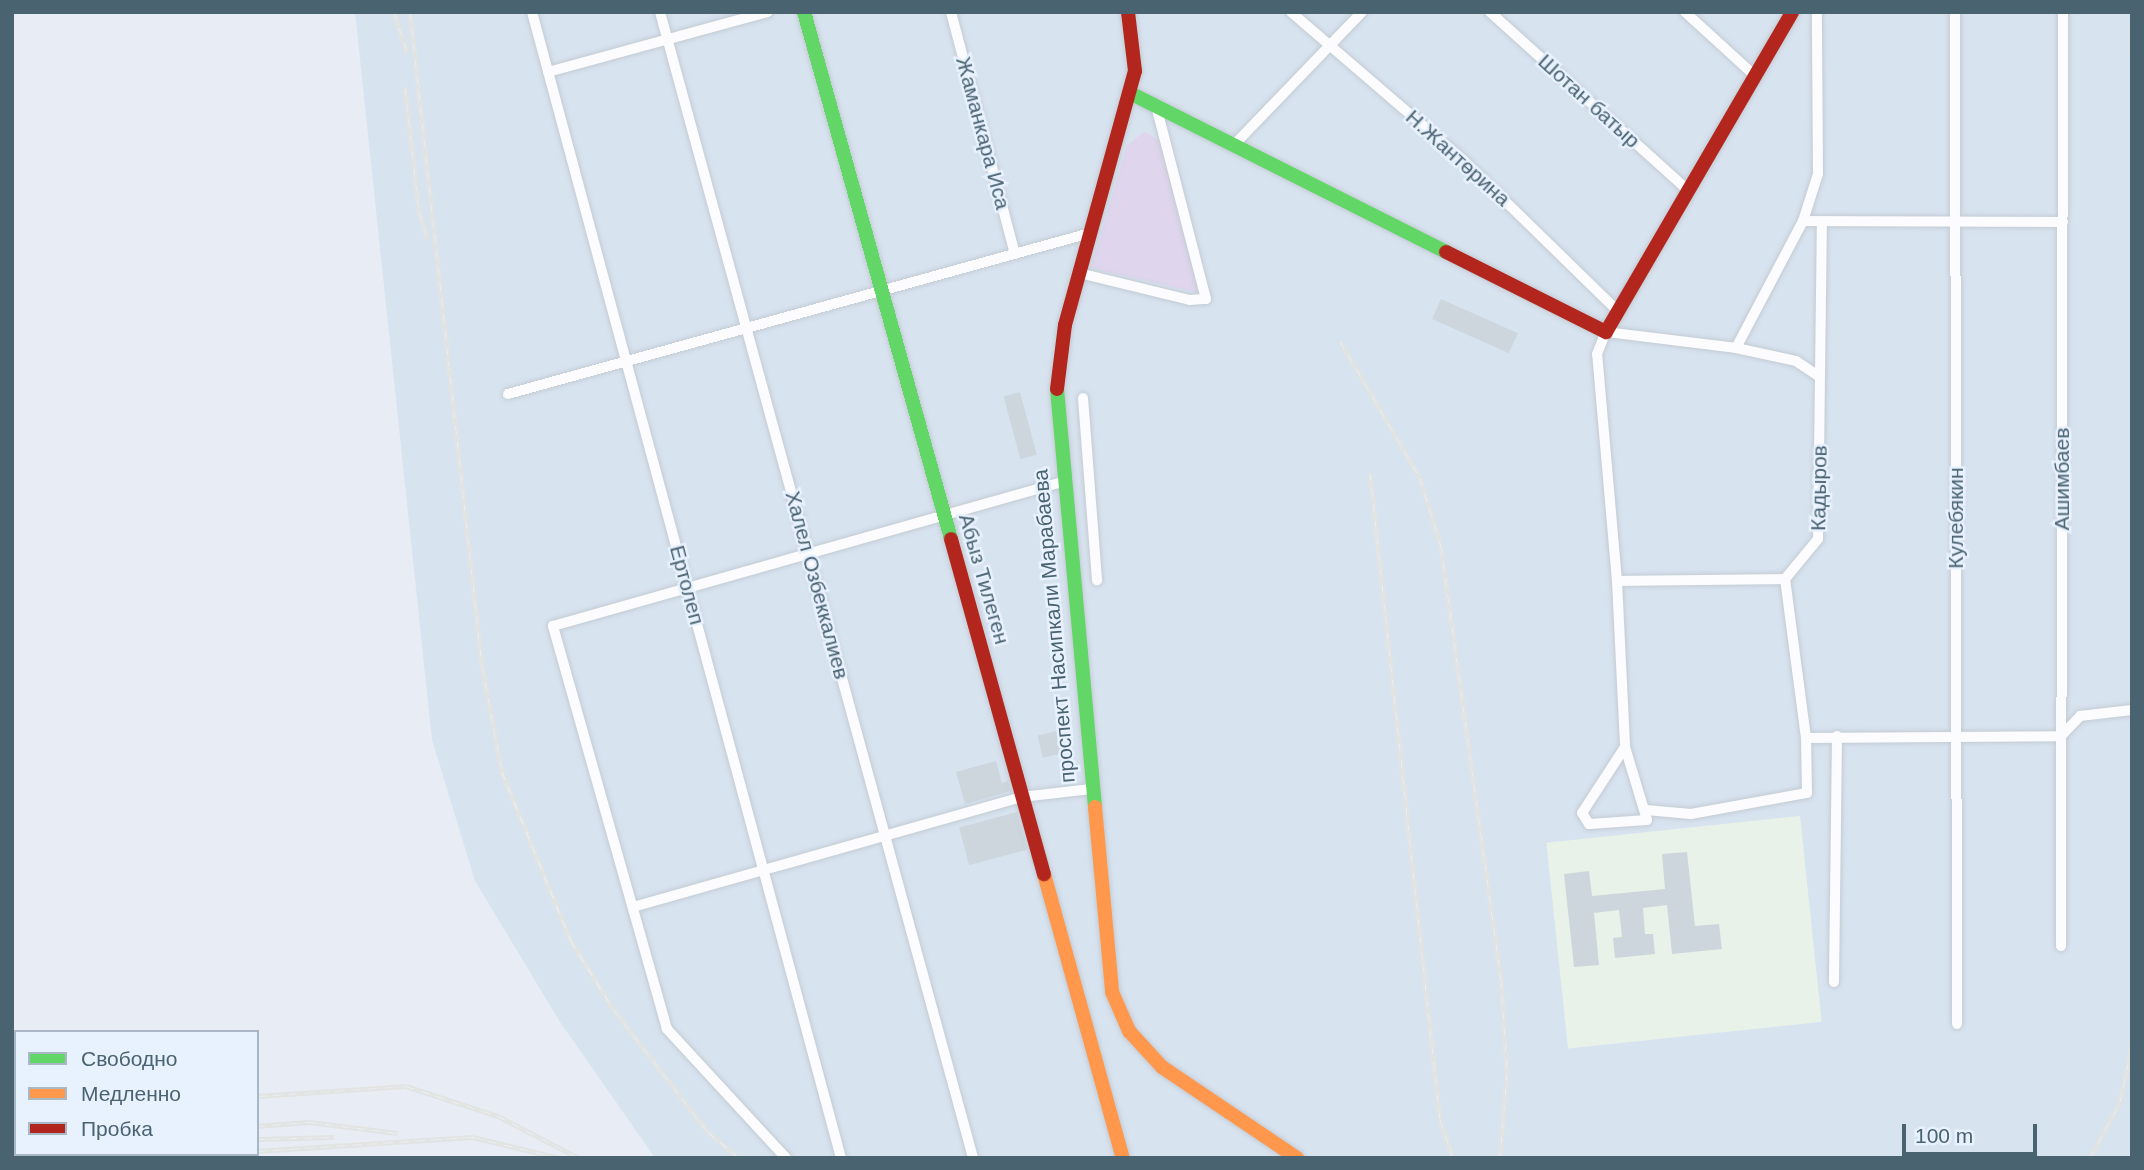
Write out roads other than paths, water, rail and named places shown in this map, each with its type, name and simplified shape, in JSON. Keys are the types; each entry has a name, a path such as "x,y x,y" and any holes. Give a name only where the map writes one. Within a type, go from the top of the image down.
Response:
{"street":[{"name":"Ертолеп","path":"532,12 841,1158"},
{"name":"Халел Озбеккалиев","path":"660,12 974,1158"},
{"path":"548,72 768,12"},
{"name":"Абыз Тилеген","path":"804,12 1123,1158"},
{"name":"Жаманкара Иса","path":"951,12 1015,254"},
{"name":"проспект Насипкали Марабаева","path":"1128,12 1136,54 1130,93 1079,273 1058,366 1062,482 1108,966 1120,1017 1163,1067 1297,1158"},
{"name":"Н.Жантөрина","path":"1291,12 1463,160 1618,311"},
{"path":"1233,146 1362,12"},
{"name":"Шотан батыр","path":"1490,12 1688,190"},
{"path":"1685,12 1755,76"},
{"path":"1625,747 1582,813 1583,821 1647,820 1625,747 1617,581 1597,355 1606,332 1792,12"},
{"path":"1736,348 1803,221 1820,145 1817,12"},
{"name":"Кулебякин","path":"1955,12 1957,1024"},
{"name":"Ашимбаев","path":"2061,946 2063,12"},
{"path":"1130,93 1157,109 1606,332 1736,348 1796,361 1820,377"},
{"path":"1079,273 1190,300 1206,299 1157,109"},
{"path":"1803,221 1957,225 2063,222"},
{"name":"Кадыров","path":"1784,579 1818,539 1822,223"},
{"path":"508,394 1090,233"},
{"path":"1083,398 1097,580"},
{"path":"786,1158 667,1029 553,626 1062,482"},
{"path":"1617,581 1784,579 1806,738 1807,793 1691,814 1646,810"},
{"path":"1806,738 1957,734 2061,736 2080,716 2132,710"},
{"path":"1835,982 1837,736"},
{"path":"633,907 1022,797 1091,789"}],"railway":[{"path":"394,12 407,52"},
{"path":"410,12 482,666 502,772 571,941 614,1010 708,1132 739,1158"},
{"path":"2132,29 2132,52"},
{"path":"405,87 419,212 428,239"},
{"path":"1340,341 1420,478 1441,547 1501,979 1507,1073 1500,1158"},
{"path":"1370,473 1440,1120 1453,1158"},
{"path":"2090,1158 2120,1102 2132,1045"},
{"path":"259,1096 406,1086 498,1116 579,1158"},
{"path":"259,1126 309,1122 397,1133"},
{"path":"259,1139 334,1137"},
{"path":"259,1151 473,1137 560,1158"},
{"path":"177,1157 190,1156"}]}
